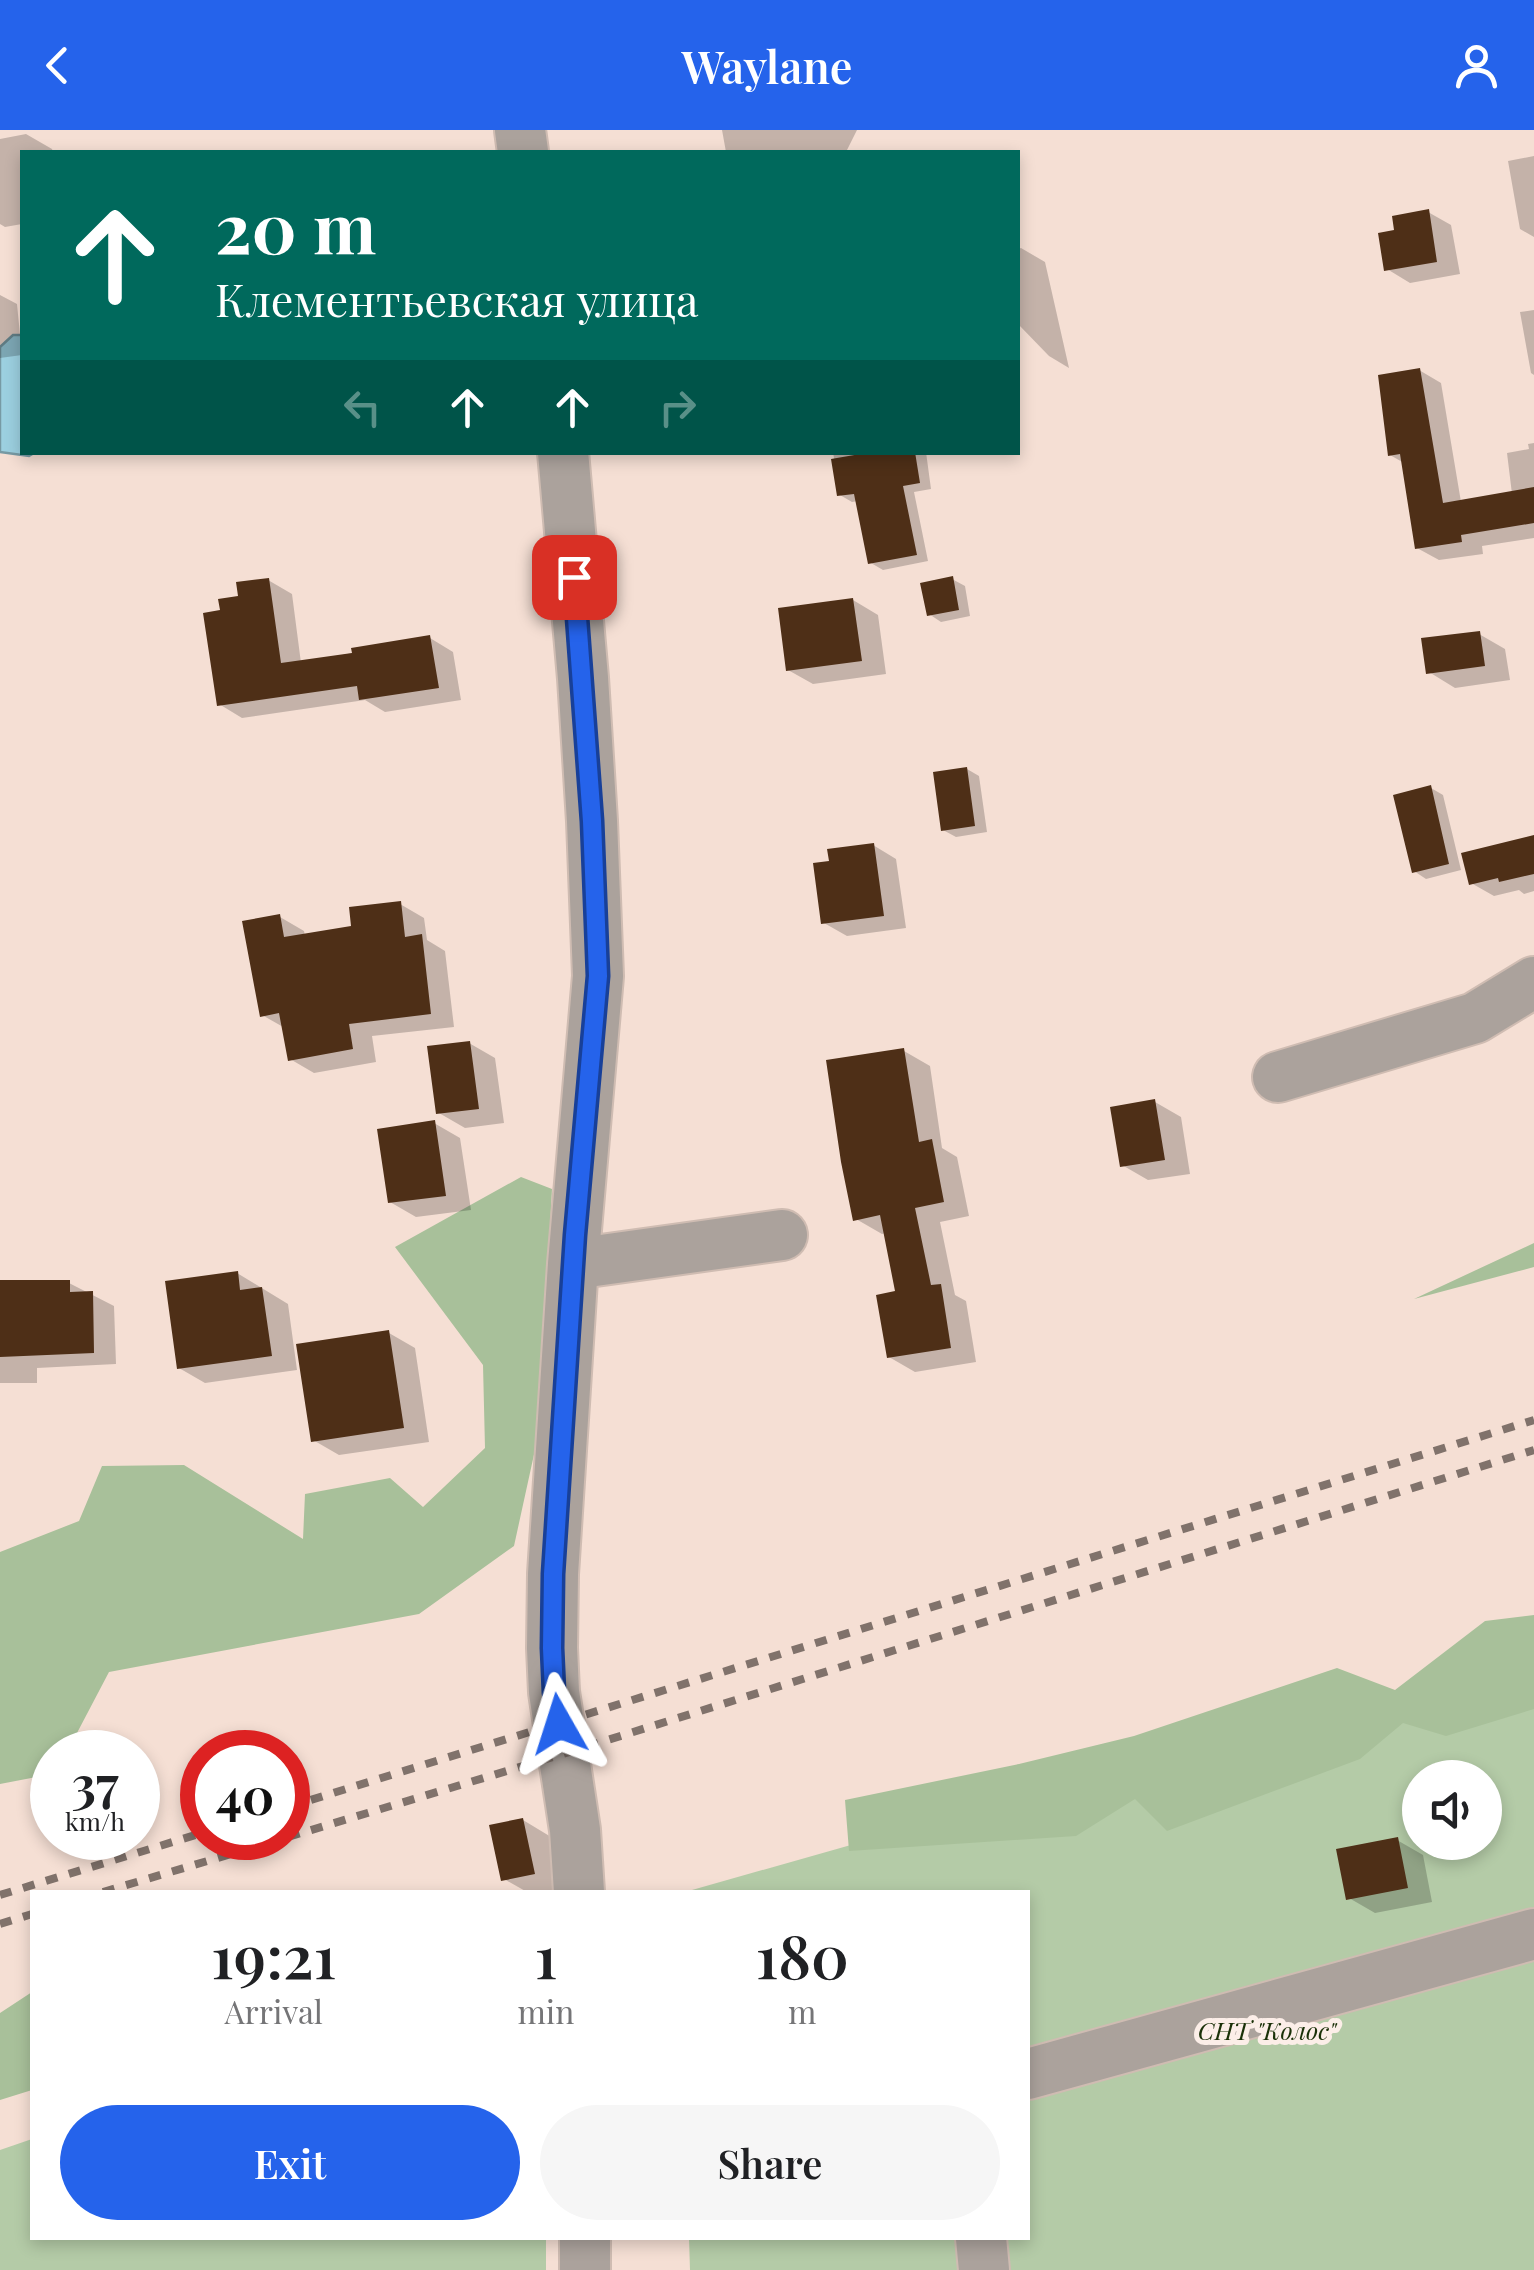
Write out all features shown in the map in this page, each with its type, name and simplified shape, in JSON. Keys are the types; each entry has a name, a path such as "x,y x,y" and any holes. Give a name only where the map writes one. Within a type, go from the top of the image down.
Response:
{"street":[{"path":"563,455 592,821 598,976 573,1264 553,1574 554,1692 575,1830 579,1890"},
{"path":"1278,1077 1475,1018 1534,982"},
{"path":"573,1264 782,1235"},
{"path":"1030,2073 1534,1934"},
{"path":"585,2240 586,2270"},
{"path":"981,2240 984,2270"}],"green space":[{"path":"521,1177 552,1189 540,1427 514,1546 419,1614 109,1672 79,1730 30,1730 30,1778 0,1784 0,1552 79,1521 102,1466 184,1465 303,1539 305,1494 390,1478 423,1507 485,1448 483,1365 395,1247"},
{"path":"1534,1243 1534,1267 1414,1299"},
{"path":"1534,1615 1534,1709 1446,1736 1403,1723 1360,1759 1167,1831 1135,1799 1076,1836 849,1851 845,1800 1134,1736 1337,1668 1395,1690 1485,1621"},
{"name":"СНТ \"Колос\"","path":"1534,1651 1534,2270 690,2270 689,2240 1030,2240 1030,1890 692,1890"},
{"path":"30,1993 30,2091 0,2100 0,2013"},
{"path":"30,2140 30,2240 546,2240 546,2270 0,2270 0,2150"}],"water":[{"path":"13,335 20,335 20,455 0,452 0,347"}],"building":[{"path":"1429,209 1437,262 1384,271 1378,233 1394,230 1392,216"},
{"path":"1420,368 1443,503 1534,487 1534,523 1461,535 1462,542 1415,549 1400,454 1388,456 1378,375"},
{"path":"915,455 920,483 903,486 917,555 868,564 854,494 837,496 831,459"},
{"path":"953,576 959,610 927,616 920,583"},
{"path":"269,578 281,663 352,653 351,648 430,635 439,688 359,700 357,686 217,706 203,613 220,610 218,599 238,596 236,582"},
{"path":"853,598 862,661 786,671 778,608"},
{"path":"1480,631 1485,666 1426,674 1421,638"},
{"path":"967,767 975,826 941,831 933,772"},
{"path":"1431,785 1449,864 1412,873 1393,795"},
{"path":"1534,835 1534,874 1469,885 1461,853"},
{"path":"874,843 884,916 821,924 813,863 829,861 827,849"},
{"path":"401,901 405,937 422,934 431,1014 349,1024 353,1049 288,1061 279,1013 260,1017 242,921 280,914 284,937 351,926 349,907"},
{"path":"470,1041 479,1109 436,1114 427,1046"},
{"path":"904,1048 919,1142 932,1139 944,1202 915,1208 931,1285 941,1284 951,1348 887,1358 876,1295 895,1291 880,1215 853,1221 826,1060"},
{"path":"1155,1099 1165,1160 1120,1167 1110,1107"},
{"path":"435,1120 446,1196 388,1203 377,1129"},
{"path":"238,1271 240,1290 262,1287 272,1356 177,1369 165,1281"},
{"path":"0,1280 70,1280 70,1292 93,1291 94,1353 0,1357"},
{"path":"389,1330 404,1428 311,1442 296,1344"},
{"path":"523,1818 535,1874 501,1881 489,1825"},
{"path":"1398,1837 1408,1888 1346,1900 1336,1849"}],"railway":[{"path":"310,1800 1534,1420"},
{"path":"310,1830 1534,1450"},
{"path":"0,1895 180,1840"},
{"path":"110,1890 211,1860"},
{"path":"0,1924 30,1915"}],"route":[{"path":"559,1724 552,1648 553,1574 575,1235 598,976 592,821 574,577"}]}
